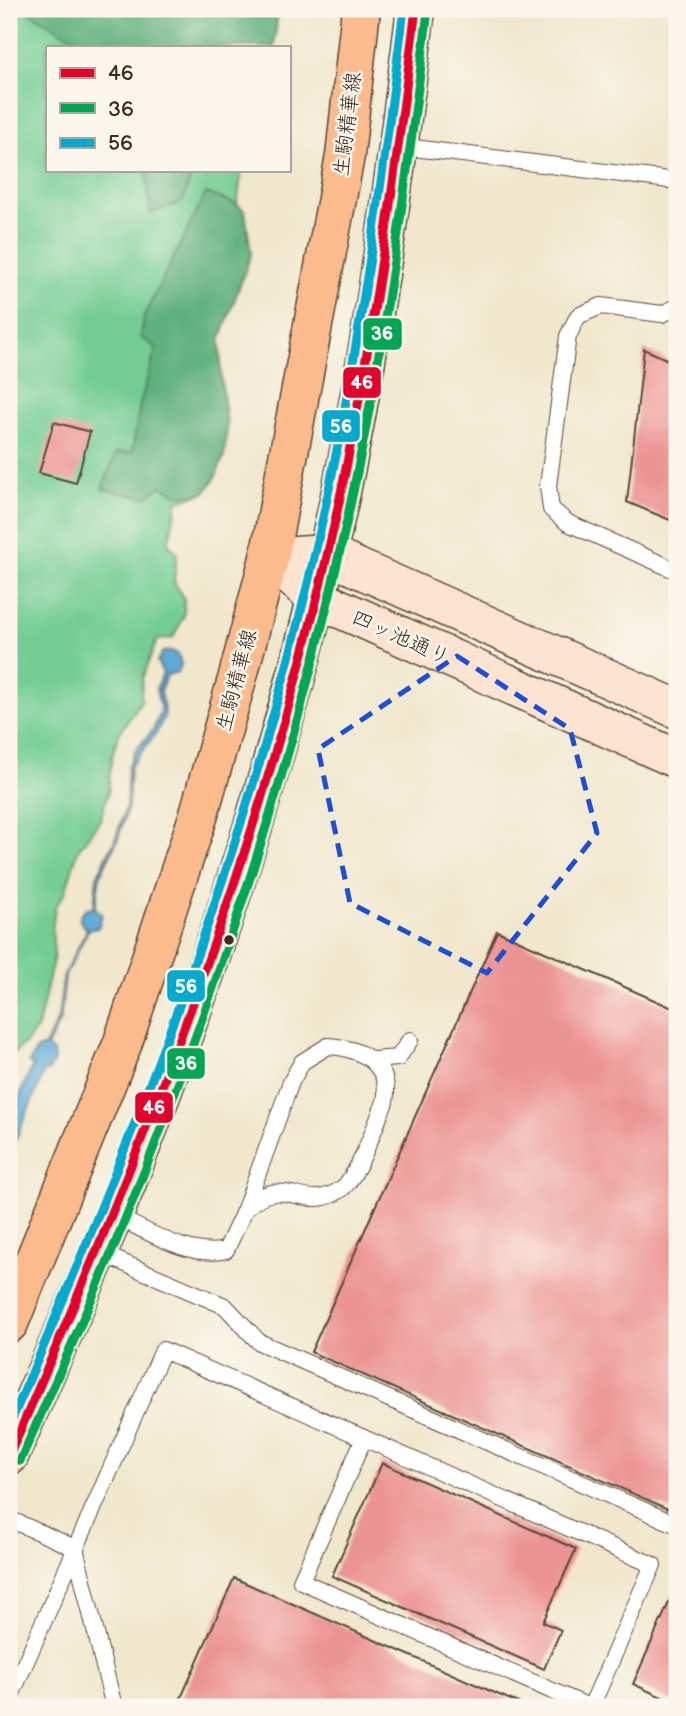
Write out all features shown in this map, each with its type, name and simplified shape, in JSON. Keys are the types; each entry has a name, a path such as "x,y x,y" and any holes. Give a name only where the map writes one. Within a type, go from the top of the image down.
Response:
{"main road":[{"name":"生駒精華線","path":"9,1323 78,1158 143,985 198,817 269,558 345,156 361,9"},
{"path":"9,1456 113,1215 214,950 316,598 377,293 416,9"},
{"path":"269,558 326,554 677,709"},
{"name":"四ッ池通り","path":"269,558 316,598 677,759"}],"lane":[{"path":"398,146 677,181"},
{"path":"677,307 662,314 601,306 578,316 568,336 548,486 551,509 568,523 677,571"},
{"path":"373,1060 398,1058 410,1040"},
{"path":"113,1215 192,1249 212,1253 226,1250 245,1209 265,1149 302,1062 328,1046 358,1051 373,1060 383,1075 387,1092 351,1178 342,1189 318,1198 270,1191 259,1196 245,1209"},
{"path":"265,1149 274,1181 290,1194"},
{"path":"97,1252 225,1306 259,1342 677,1525"},
{"path":"9,1700 163,1350 364,1438 653,1565 590,1707 301,1581 364,1438"},
{"path":"9,1519 75,1548"},
{"path":"75,1548 114,1707"}],"highlighted area":[{"path":"457,656 570,729 597,833 487,973 350,903 318,749"}],"green space":[{"path":"9,9 278,9 274,46 46,46 46,172 242,172 237,204 245,211 251,254 220,340 221,380 227,425 224,456 214,480 204,493 178,501 168,543 177,553 174,582 184,599 184,615 173,638 157,640 142,679 141,701 119,734 112,756 108,793 100,820 78,850 65,893 55,907 52,930 54,955 38,1027 27,1042 12,1055 9,1053"},
{"path":"24,9 278,9 274,46 86,46"},
{"path":"146,172 192,172 183,201 150,214"},
{"path":"206,193 237,204 245,211 251,254 220,340 221,380 227,425 224,456 214,480 204,493 181,496 161,486 145,498 102,489 116,453 132,452 140,404 156,348 141,337 144,316"}],"water":[{"path":"163,652 178,654 181,665 178,672 167,675 160,690 165,714 157,732 130,767 128,807 117,841 100,876 95,908 102,914 98,928 88,930 65,975 60,1020 47,1047 53,1052 54,1060 49,1071 45,1070 9,1155 9,1121 33,1065 29,1063 37,1049 45,1046 58,1019 64,975 87,930 80,921 80,915 85,909 94,907 97,876 115,840 126,807 128,767 135,751 153,730 161,711 156,689 163,674 157,661"}],"building":[{"path":"644,349 677,364 677,523 627,502"},
{"path":"54,422 90,432 76,483 39,473"},
{"path":"497,931 677,1010 677,1513 311,1352"},
{"path":"382,1463 576,1549 543,1622 561,1630 544,1669 332,1576"},
{"path":"234,1578 527,1707 177,1707"},
{"path":"674,1591 677,1592 677,1704 633,1684"}],"transit line":[{"name":"56","path":"9,1426 146,1094 188,982 262,755 322,522 347,395 369,267 404,9"},
{"name":"46","path":"9,1456 106,1228 194,999 271,766 305,647 334,526 359,397 381,268 416,9"},
{"name":"36","path":"20,1461 113,1248 191,1048 250,878 302,704 345,529 371,400 402,206 428,11"}]}
